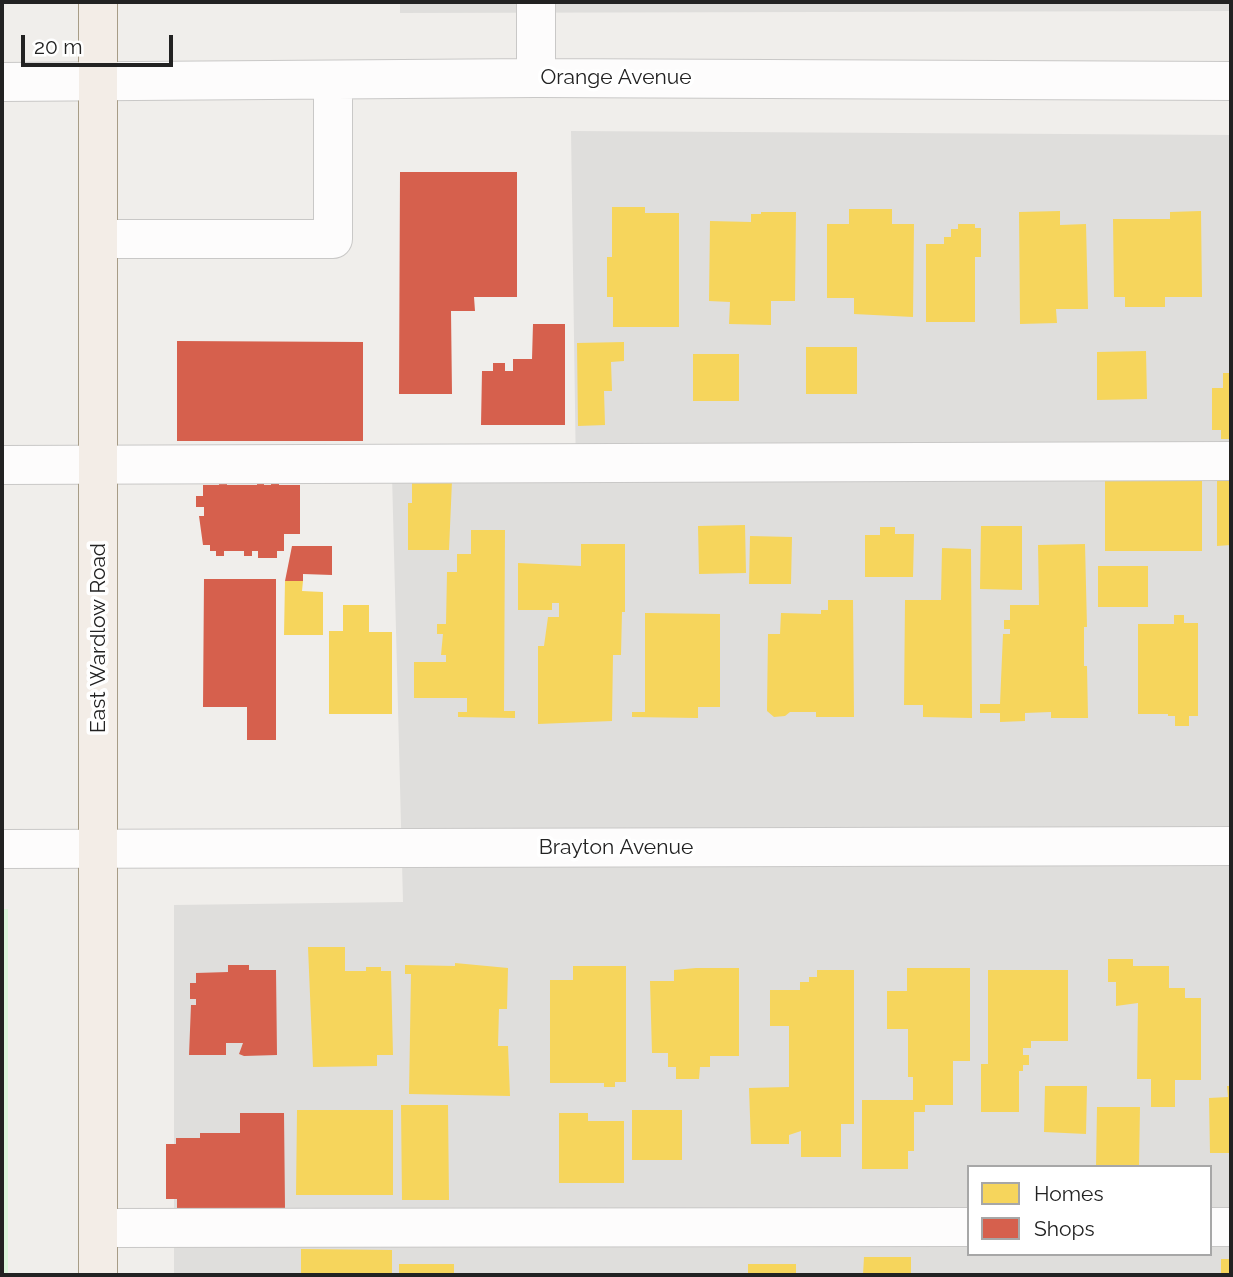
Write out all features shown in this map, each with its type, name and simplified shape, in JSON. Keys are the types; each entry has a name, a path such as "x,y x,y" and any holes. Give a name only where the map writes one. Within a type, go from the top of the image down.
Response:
{"main road":[{"name":"East Wardlow Road","path":"98,2 98,1275"}],"street":[{"path":"536,2 536,78"},
{"name":"Orange Avenue","path":"2,82 536,78 1231,81"},
{"path":"100,239 333,239 333,81"},
{"path":"2,465 1231,461"},
{"name":"Brayton Avenue","path":"2,849 1231,846"},
{"path":"98,1228 967,1227"},
{"path":"1212,1227 1231,1227"}],"shaded area":[{"path":"400,2 1231,2 1231,11 400,13"},
{"path":"571,131 1231,135 1231,1275 174,1275 174,905 403,902 392,475 576,475"}],"green space":[{"path":"2,909 8,909 8,1275 2,1275"}],"building: Homes":[{"path":"612,207 645,207 645,213 679,213 679,327 613,327 613,297 607,297 607,257 612,257"},
{"path":"849,209 892,209 892,224 914,224 913,317 854,314 854,298 827,298 827,224 849,224"},
{"path":"1060,211 1060,225 1086,224 1088,309 1056,309 1057,323 1020,324 1019,212"},
{"path":"1201,211 1202,297 1165,297 1165,307 1125,307 1125,297 1114,297 1113,219 1170,219 1170,212"},
{"path":"796,212 795,301 771,301 771,325 729,324 730,302 709,301 710,221 751,222 751,214"},
{"path":"958,224 975,224 975,228 981,228 981,257 975,257 975,322 926,322 926,244 944,244 944,237 951,237 951,229 958,229"},
{"path":"624,342 624,361 611,362 612,391 604,391 605,425 578,426 577,343"},
{"path":"806,347 857,347 857,394 806,394"},
{"path":"1146,351 1147,399 1097,400 1097,352"},
{"path":"693,354 739,354 739,401 693,401"},
{"path":"1223,373 1231,373 1231,439 1221,439 1221,430 1212,430 1212,388 1223,388"},
{"path":"1105,479 1202,480 1202,551 1105,551"},
{"path":"1217,479 1231,479 1231,545 1217,546"},
{"path":"412,481 452,481 449,550 408,550 408,503 412,503"},
{"path":"745,525 746,573 699,574 698,526"},
{"path":"981,526 1022,526 1022,590 980,589"},
{"path":"880,527 895,527 895,534 914,534 913,577 865,577 865,535 880,535"},
{"path":"471,530 505,530 504,711 515,711 515,718 458,717 458,712 467,712 467,698 414,698 414,662 446,662 446,655 441,655 443,634 437,634 437,624 446,624 447,572 457,572 457,554 471,554"},
{"path":"750,536 792,537 791,584 749,584"},
{"path":"581,544 625,544 625,612 622,612 621,655 613,655 612,721 538,724 538,646 544,646 548,617 559,617 559,603 552,603 552,610 518,610 518,563 581,566"},
{"path":"1085,544 1087,627 1084,627 1084,666 1087,666 1088,718 1051,718 1051,712 1025,713 1025,721 1000,722 1000,713 980,713 980,704 1000,704 1003,634 1010,634 1010,629 1004,629 1004,620 1010,620 1010,605 1039,605 1038,545"},
{"path":"942,548 971,549 972,718 923,717 923,705 904,705 905,600 941,600"},
{"path":"1098,566 1148,566 1148,607 1098,607"},
{"path":"285,581 303,581 302,591 323,592 323,635 284,635"},
{"path":"828,600 853,600 854,717 816,717 816,712 790,712 785,716 774,717 767,711 768,634 780,634 781,613 821,614 821,610 828,610"},
{"path":"343,605 369,605 369,632 392,632 392,714 329,714 329,631 343,631"},
{"path":"645,613 720,614 720,707 698,707 698,718 632,717 632,712 645,712"},
{"path":"1174,615 1184,615 1184,623 1198,623 1198,716 1189,716 1189,726 1175,726 1175,716 1168,714 1138,714 1138,624 1174,624"},
{"path":"308,947 345,947 345,971 366,971 366,967 381,967 381,971 391,971 393,1055 377,1055 377,1066 313,1067"},
{"path":"1108,959 1133,959 1133,966 1169,966 1169,988 1185,988 1185,998 1201,998 1201,1080 1175,1080 1175,1107 1151,1107 1151,1079 1137,1079 1138,1003 1116,1006 1116,982 1108,982"},
{"path":"455,963 508,968 507,1009 499,1009 498,1046 508,1046 510,1096 409,1094 411,974 405,974 405,965 455,966"},
{"path":"573,966 626,966 626,1082 615,1082 615,1087 604,1087 604,1083 550,1083 550,980 573,980"},
{"path":"739,968 739,1056 710,1056 710,1067 700,1067 699,1079 676,1079 676,1067 668,1067 668,1053 652,1053 650,981 674,981 674,970"},
{"path":"907,968 970,968 970,1061 953,1061 953,1105 925,1105 925,1112 914,1112 914,1151 908,1151 908,1169 862,1169 862,1100 913,1100 913,1077 908,1077 908,1029 887,1029 887,991 907,991"},
{"path":"817,970 854,970 854,1124 841,1124 841,1157 801,1157 801,1131 789,1135 789,1144 751,1144 749,1088 789,1087 789,1026 770,1026 770,990 800,990 800,982 809,982 809,977 817,977"},
{"path":"988,970 1068,970 1068,1041 1031,1041 1031,1048 1023,1048 1023,1055 1029,1055 1029,1065 1023,1065 1023,1071 1019,1071 1019,1112 981,1112 981,1064 988,1064"},
{"path":"1045,1086 1087,1086 1086,1134 1044,1132"},
{"path":"1227,1086 1231,1086 1231,1153 1210,1153 1209,1098 1228,1097"},
{"path":"401,1105 448,1105 449,1200 402,1200"},
{"path":"1097,1107 1140,1107 1139,1165 1096,1165"},
{"path":"297,1110 393,1110 393,1195 296,1195"},
{"path":"632,1110 682,1110 682,1160 632,1160"},
{"path":"559,1113 588,1113 588,1121 624,1121 624,1183 559,1183"},
{"path":"301,1249 392,1250 392,1275 301,1275"},
{"path":"864,1257 911,1257 911,1275 863,1275"},
{"path":"1221,1259 1231,1259 1231,1275 1221,1275"},
{"path":"399,1264 454,1264 454,1275 399,1275"},
{"path":"748,1264 796,1264 796,1275 748,1275"}],"building: Shops":[{"path":"400,172 517,172 517,297 474,297 475,311 451,311 452,394 399,394"},
{"path":"533,324 565,324 565,425 481,425 482,371 493,371 493,363 505,363 505,371 513,371 513,359 532,359"},
{"path":"177,341 363,342 363,441 177,441"},
{"path":"257,480 264,480 264,485 271,485 271,480 279,480 279,485 300,485 300,534 284,534 284,551 277,551 277,558 258,558 258,551 252,551 252,556 244,556 244,551 224,551 224,556 216,556 216,551 210,551 210,545 203,545 199,516 204,516 204,507 196,507 196,496 203,496 203,485 219,485 219,481 227,481 227,485 257,485"},
{"path":"292,546 332,546 332,575 303,574 303,581 285,581"},
{"path":"204,579 276,579 276,740 247,740 247,707 203,707"},
{"path":"228,965 249,965 249,970 276,970 277,1055 244,1056 239,1054 243,1043 226,1043 226,1055 189,1055 191,1005 196,1005 196,999 190,999 190,983 196,983 196,973 228,972"},
{"path":"240,1113 284,1113 285,1208 177,1208 177,1199 166,1199 166,1144 176,1144 176,1138 200,1138 200,1133 240,1133"}]}
